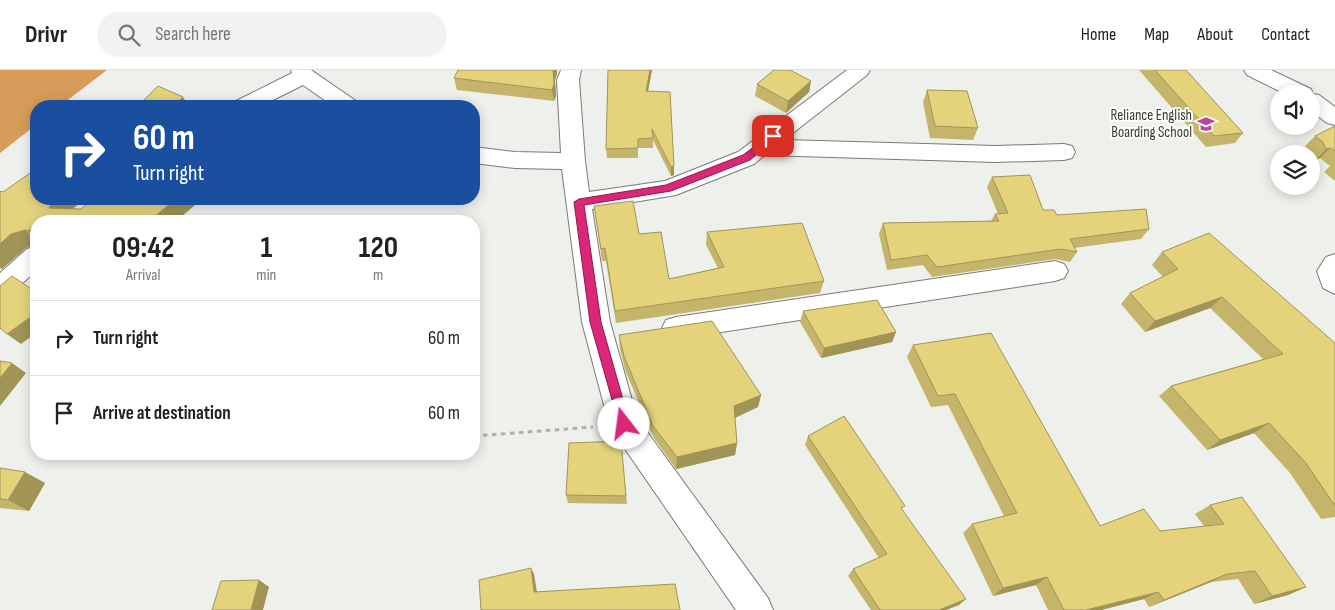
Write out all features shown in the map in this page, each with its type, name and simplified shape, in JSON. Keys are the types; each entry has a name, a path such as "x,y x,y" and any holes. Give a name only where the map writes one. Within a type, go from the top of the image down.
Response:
{"street":[{"path":"571,70 568,80 573,161 596,322 611,338 624,424 756,610"},
{"path":"579,202 668,189 746,158 860,70"},
{"path":"1254,70 1285,85"},
{"path":"255,100 303,73 340,100"},
{"path":"1320,106 1335,118"},
{"path":"759,147 996,154 1064,152"},
{"path":"480,156 515,160 573,161"},
{"path":"0,288 30,261"},
{"path":"1335,264 1330,271 1332,281 1335,284"},
{"path":"650,332 1055,271"}],"path":[{"path":"480,436 624,424"}],"shaded area":[{"path":"0,70 107,70 68,100 30,100 30,130 0,153"}],"building":[{"path":"458,70 553,70 554,84 552,90 454,78"},
{"path":"608,70 650,70 646,91 670,92 674,166 671,167 652,129 653,138 638,139 638,148 606,149"},
{"path":"774,70 790,70 811,81 788,101 757,84"},
{"path":"1155,70 1186,70 1243,133 1214,136"},
{"path":"158,86 183,97 180,100 144,100"},
{"path":"927,90 967,91 978,128 935,126"},
{"path":"1335,126 1335,151 1330,148 1326,149 1323,142 1315,136"},
{"path":"30,173 30,205 50,205 49,208 81,209 86,205 169,205 156,215 30,215 30,230 11,234 0,244 0,192 3,192"},
{"path":"1030,175 1043,210 1054,210 1057,215 1146,209 1149,229 1070,239 1077,252 1061,249 937,267 927,255 891,260 883,223 999,221 995,214 1008,213 992,177"},
{"path":"633,201 639,234 661,232 669,279 724,267 707,232 802,223 824,281 615,311 605,248 601,249 594,206"},
{"path":"1209,233 1335,343 1335,506 1306,463 1269,423 1220,440 1171,386 1283,354 1222,297 1155,321 1130,293 1178,269 1162,252"},
{"path":"12,276 30,288 30,317 7,334 0,328 0,286"},
{"path":"877,300 896,332 824,348 803,311"},
{"path":"712,321 761,395 734,406 737,443 677,457 653,426 624,356 619,335"},
{"path":"991,333 1100,526 1144,509 1160,531 1224,524 1210,505 1242,497 1306,587 1272,596 1255,571 1227,574 1164,600 1158,592 1086,610 1064,610 1047,577 1003,588 972,524 1017,513 955,394 938,396 913,345"},
{"path":"0,361 12,363 0,378"},
{"path":"844,416 905,506 901,508 966,599 939,610 880,610 853,569 887,554 808,436"},
{"path":"621,441 626,496 566,495 569,443"},
{"path":"0,468 25,472 8,500 0,499"},
{"path":"531,568 534,592 675,584 680,610 481,610 479,580"},
{"path":"259,580 251,610 212,610 221,581"}],"place":[{"name":"Reliance English Boarding School","path":"1206,124"}],"route":[{"path":"624,424 596,322 579,202 668,189 746,158 773,136"}]}
